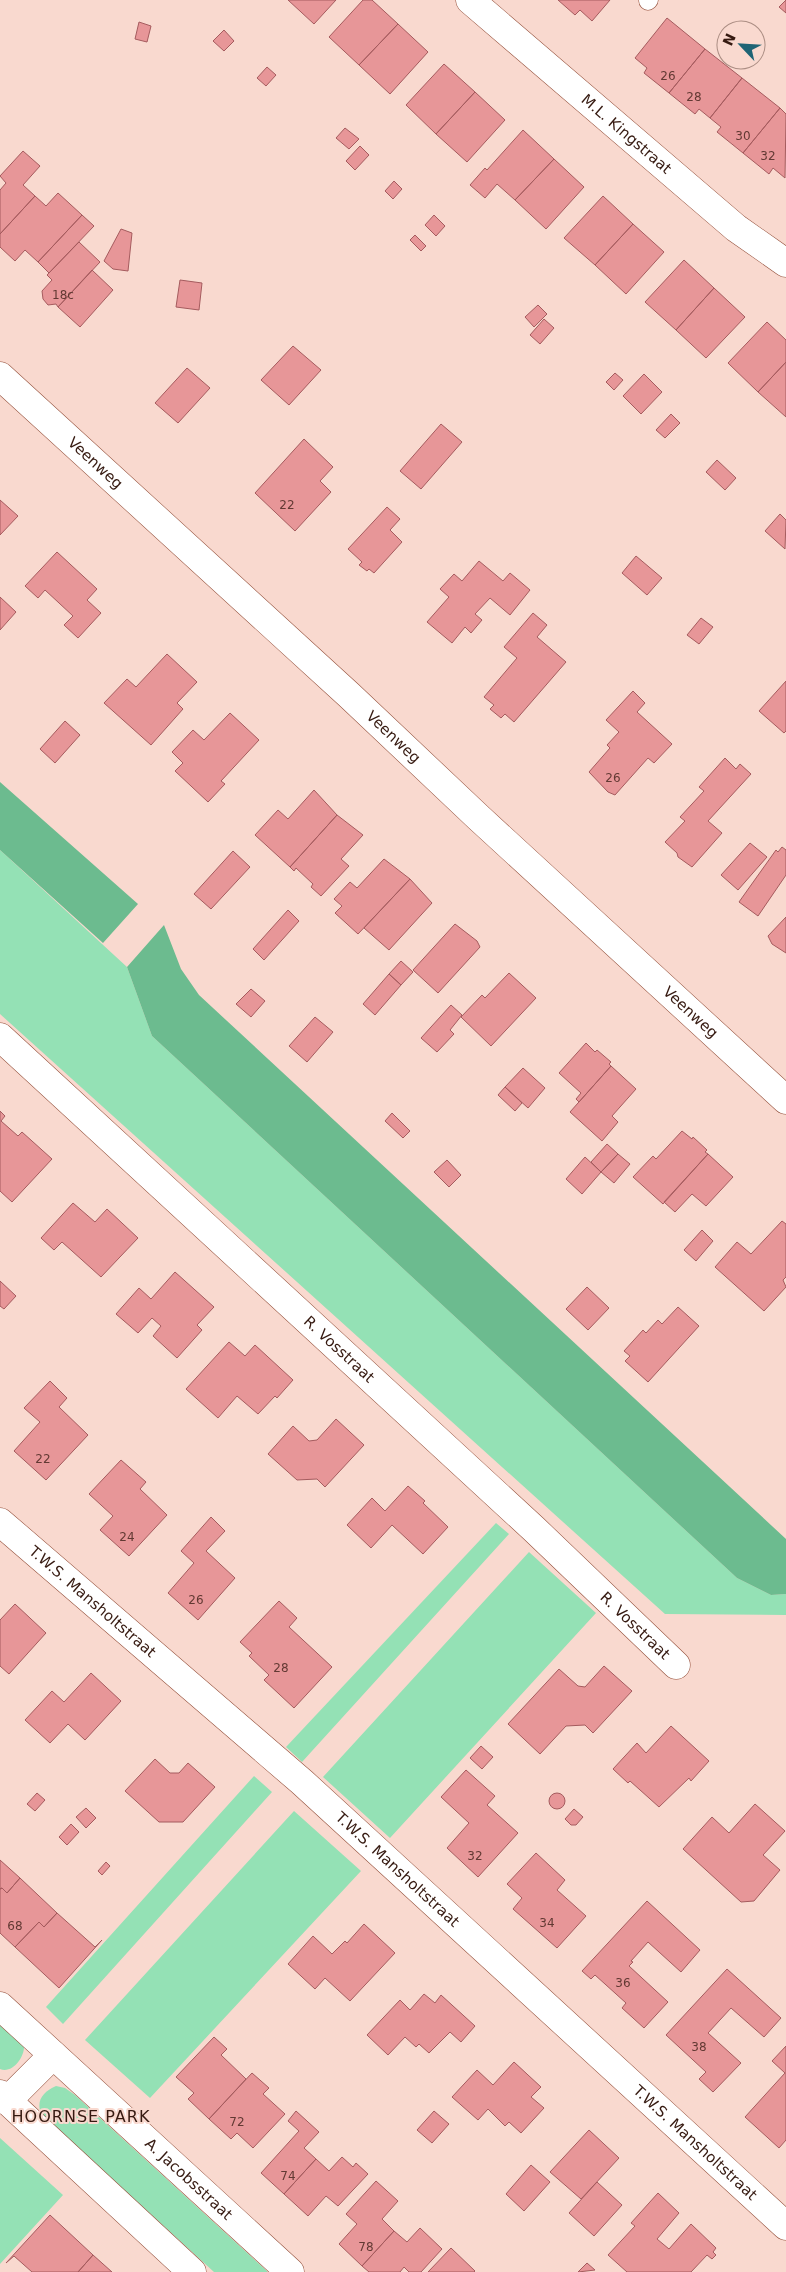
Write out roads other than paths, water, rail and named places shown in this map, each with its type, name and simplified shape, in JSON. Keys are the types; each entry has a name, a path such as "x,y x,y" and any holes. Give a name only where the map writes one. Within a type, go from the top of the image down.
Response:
{"street":[{"name":"M.L. Kingstraat","path":"470,0 728,221 786,263"},
{"name":"Veenweg","path":"0,376 349,694 478,817 786,1100"},
{"name":"R. Vosstraat","path":"0,1037 520,1515 676,1665"},
{"name":"T.W.S. Mansholtstraat","path":"0,1522 302,1782 786,2226"},
{"name":"A. Jacobsstraat","path":"0,2006 290,2272"},
{"path":"53,2055 4,2098 192,2272"}],"district":[{"name":"HOORNSE PARK","path":"81,2116"}]}
